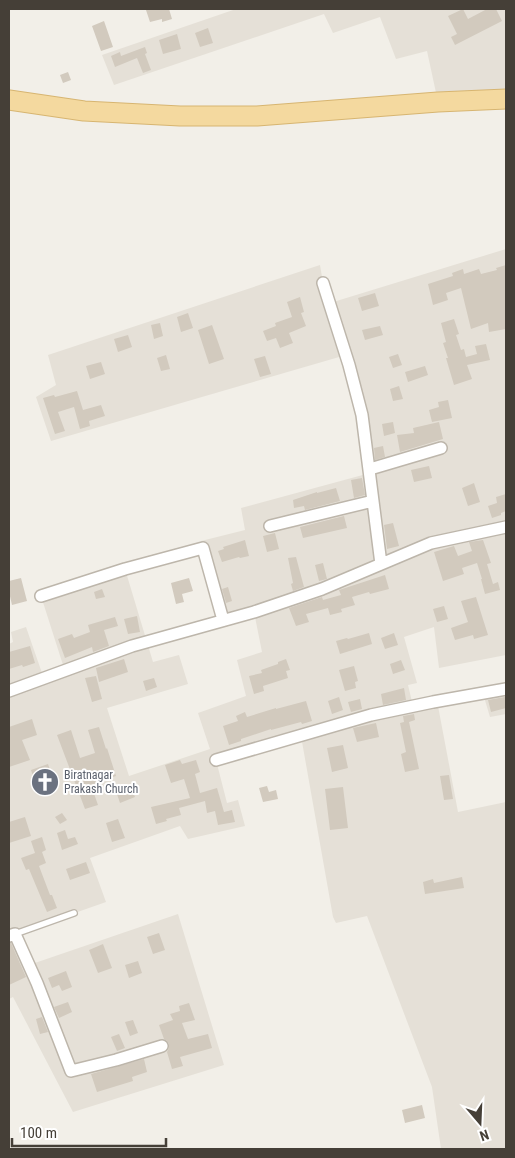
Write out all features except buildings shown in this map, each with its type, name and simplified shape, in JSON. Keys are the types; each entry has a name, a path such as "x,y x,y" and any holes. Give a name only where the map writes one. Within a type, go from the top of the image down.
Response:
{"main road":[{"path":"9,100 84,110 190,116 257,116 438,102 506,99"}],"street":[{"path":"323,283 362,415 381,564"},
{"path":"370,469 442,448"},
{"path":"270,526 373,501"},
{"path":"9,691 132,646 254,612 322,590 431,543 506,527"},
{"path":"41,596 125,569 203,548 223,620"},
{"path":"216,760 371,715 506,688"},
{"path":"12,935 37,983 71,1071 162,1046"}],"lane":[{"path":"12,935 74,912"}],"shaded area":[{"path":"236,9 506,9 506,99 438,102 427,51 396,59 380,17 333,33 324,14 114,85 102,55"},
{"path":"506,249 506,655 439,668 434,627 404,637 417,683 408,685 413,706 506,689 506,714 490,717 484,697 438,706 458,812 506,802 506,1149 441,1149 432,1087 367,916 336,923 333,917 301,736 216,760 227,803 238,800 245,826 188,839 180,826 90,858 106,902 15,934 29,965 178,914 224,1065 73,1112 13,997 9,999 9,644 13,642 11,632 26,627 42,673 63,665 41,596 125,569 153,662 179,655 188,684 107,708 129,776 210,749 198,713 246,696 237,660 262,652 254,612 223,620 201,541 245,530 241,508 370,473 346,355 51,441 36,397 56,385 48,355 320,265 323,283 330,303"}],"place":[{"name":"Biratnagar Prakash Church","path":"45,782"}]}
